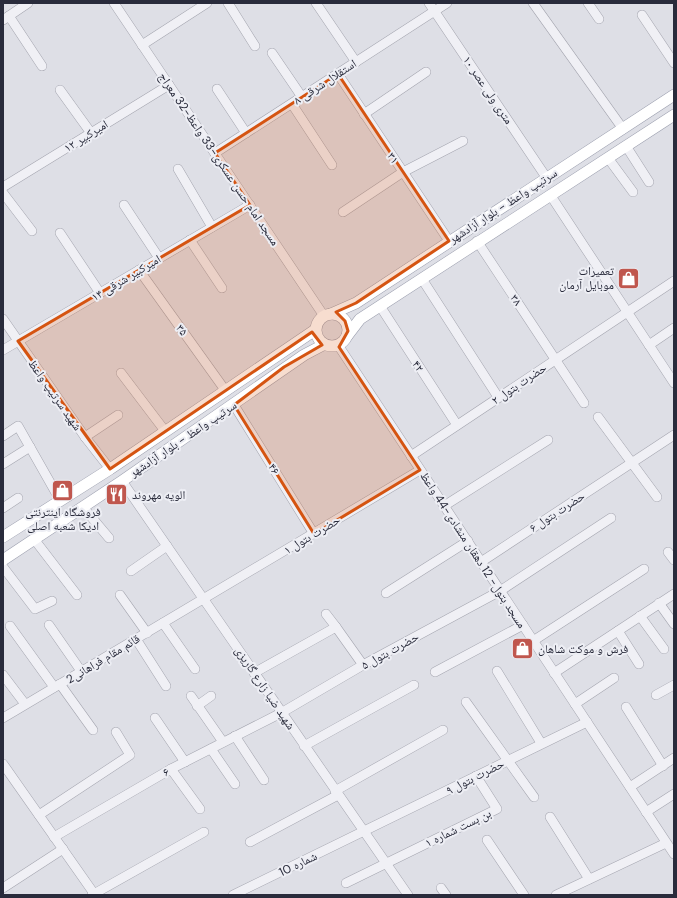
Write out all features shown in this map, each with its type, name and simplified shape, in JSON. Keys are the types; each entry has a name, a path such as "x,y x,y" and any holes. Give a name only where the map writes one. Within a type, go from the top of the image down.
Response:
{"main road":[{"name":"سرتیپ واعظ - بلوار آزادشهر","path":"328,315 352,305 546,177 674,95"},
{"name":"سرتیپ واعظ - بلوار آزادشهر","path":"347,336 360,319 477,241 550,196 674,115"},
{"path":"328,315 337,315 345,321 348,330 347,336 338,345 328,346 323,344 317,338 315,330 318,322 328,315"},
{"name":"سرتیپ واعظ - بلوار آزادشهر","path":"3,536 110,469 315,330"},
{"name":"سرتیپ واعظ - بلوار آزادشهر","path":"3,560 323,344"}],"street":[{"path":"28,3 6,18 42,66"},
{"name":"مسجد امام حسن عسکری-33 واعظ-32 معراج","path":"114,3 250,205 328,315"},
{"path":"142,45 207,3"},
{"path":"228,3 255,46"},
{"path":"316,3 356,62"},
{"name":"۱۰ متری ولی عصر","path":"429,3 546,177"},
{"name":"استقلال شرقی ۸","path":"215,153 448,3"},
{"path":"533,3 623,129"},
{"path":"588,3 599,19"},
{"path":"642,15 674,64"},
{"path":"272,53 302,97"},
{"path":"364,114 426,72"},
{"name":"۳۱","path":"338,74 449,241"},
{"name":"امیرکبیر ۱۲","path":"3,187 169,84"},
{"path":"216,89 246,133"},
{"path":"60,90 91,133"},
{"path":"292,104 332,165"},
{"path":"343,212 403,172 463,141"},
{"path":"626,146 649,182"},
{"path":"608,158 633,192"},
{"path":"178,169 212,227"},
{"path":"3,192 32,231"},
{"path":"550,196 674,383"},
{"path":"124,205 159,258"},
{"name":"۱۴ امیرکبیر شرقی","path":"3,350 250,205"},
{"path":"60,233 100,293"},
{"path":"190,240 222,288"},
{"name":"۳۸","path":"477,241 584,403"},
{"name":"۳۵","path":"139,270 225,390"},
{"path":"422,279 498,397"},
{"name":"حضرت بتول ۲","path":"411,456 674,281"},
{"name":"۴۲","path":"380,306 457,425"},
{"name":"شهید سرتیپ واعظ","path":"3,319 85,437 110,469"},
{"path":"649,345 674,328"},
{"name":"مسجد بتول- 12 دهقان منشادی-44 واعظ","path":"338,345 674,854"},
{"path":"121,373 166,431"},
{"name":"۴۶","path":"234,404 314,534"},
{"path":"85,437 118,415"},
{"path":"598,417 656,497"},
{"path":"3,436 18,426 60,500"},
{"name":"حضرت بتول ۶","path":"481,562 674,435"},
{"path":"444,506 548,440"},
{"path":"3,464 30,447"},
{"name":"حضرت بتول ۱","path":"204,600 420,470"},
{"name":"شهید ضیا زارع گاریزی","path":"122,481 336,793 408,895"},
{"path":"3,508 18,498"},
{"path":"83,507 109,538"},
{"name":"حضرت بتول ۵","path":"281,713 363,665 500,591 611,518"},
{"path":"34,539 77,595"},
{"path":"386,593 468,541"},
{"path":"131,571 167,546"},
{"path":"668,552 674,560"},
{"path":"3,568 35,609 52,601"},
{"path":"533,641 644,569"},
{"path":"554,673 674,594"},
{"path":"120,595 147,633"},
{"name":"2قائم مقام فراهانی","path":"3,718 204,600"},
{"path":"659,604 674,624"},
{"path":"326,614 363,665"},
{"path":"640,616 664,649"},
{"path":"163,623 195,669"},
{"path":"435,672 523,625"},
{"path":"10,626 93,730"},
{"path":"49,626 82,671"},
{"path":"254,673 336,626"},
{"path":"618,631 639,664"},
{"path":"136,639 166,686"},
{"path":"497,672 541,743"},
{"path":"3,675 25,704"},
{"path":"575,704 614,678"},
{"path":"304,746 414,685"},
{"path":"656,695 674,685"},
{"path":"190,696 223,742"},
{"path":"197,706 211,696"},
{"path":"466,702 534,797"},
{"path":"626,707 663,766"},
{"name":"۶","path":"54,837 185,762 281,713"},
{"path":"155,718 185,762"},
{"name":"حضرت بتول ۹","path":"364,832 541,743 587,722"},
{"path":"250,842 443,730"},
{"path":"39,815 130,755 116,732"},
{"path":"235,736 264,780"},
{"path":"211,748 235,784"},
{"path":"630,787 674,758"},
{"path":"3,764 94,895 204,832"},
{"path":"171,770 200,809"},
{"name":"بن بست شماره ۱","path":"386,864 497,809 476,776"},
{"path":"646,812 674,794"},
{"path":"550,817 589,879"},
{"name":"شماره 10","path":"232,895 364,832"},
{"path":"487,840 524,895"},
{"path":"556,895 666,842"},
{"path":"3,888 63,849"},
{"path":"346,883 386,864"}],"highlighted area":[{"path":"338,74 449,241 356,303 336,312 345,321 348,331 339,347 420,470 314,534 234,405 284,367 322,345 312,332 110,469 18,341 250,205 215,153"}],"place":[{"name":"تعمیرات موبایل آرمان","path":"629,278"},
{"name":"فروشگاه اینترنتی ادیکا شعبه اصلی","path":"63,491"},
{"name":"الویه مهروند","path":"117,495"},
{"name":"فرش و موکت شاهان","path":"522,649"}]}
